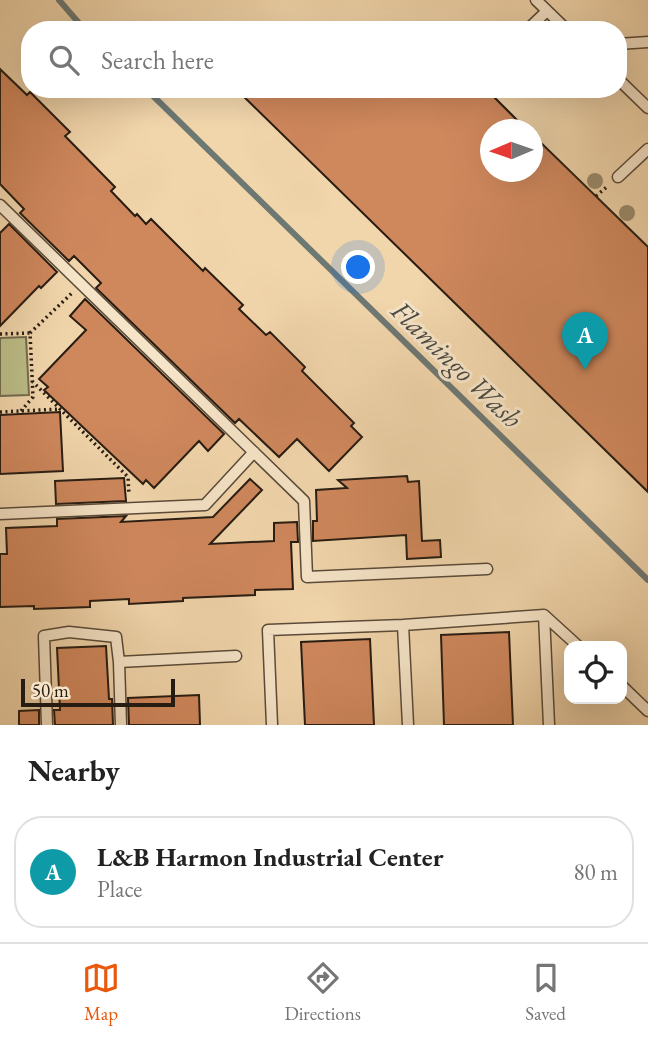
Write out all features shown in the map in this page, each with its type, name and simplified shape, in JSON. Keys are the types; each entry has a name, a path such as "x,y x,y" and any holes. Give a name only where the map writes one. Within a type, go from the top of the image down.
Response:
{"lane":[{"path":"536,0 558,21"},
{"path":"536,21 547,10"},
{"path":"627,43 648,42"},
{"path":"627,88 648,108"},
{"path":"618,177 648,149"},
{"path":"0,205 304,501 307,578 487,569"},
{"path":"0,514 205,505 254,452"},
{"path":"544,615 549,725"},
{"path":"272,725 268,630 403,625 544,615 573,641"},
{"path":"403,625 408,725"},
{"path":"47,725 44,636 69,632 116,637 121,725"},
{"path":"119,662 236,656"},
{"path":"627,691 648,710"}],"path":[{"path":"0,334 30,333 82,284"},
{"path":"21,411 33,397 30,333"},
{"path":"32,381 128,477 130,508"},
{"path":"0,412 61,410"}],"green space":[{"path":"26,337 29,395 0,396 0,338"}],"building":[{"path":"0,69 21,89 21,98 36,98 70,132 65,136 115,187 111,191 135,216 137,214 146,224 151,219 203,271 205,268 243,305 239,309 266,335 270,332 305,367 302,371 354,423 351,426 362,437 329,471 297,439 279,457 239,419 235,423 96,288 101,283 74,256 69,261 20,213 24,209 0,184"},
{"path":"245,98 495,98 516,119 480,119 480,182 543,182 543,145 648,247 648,492"},
{"path":"9,224 57,272 41,288 39,286 0,326 0,233"},
{"path":"85,299 224,434 208,451 199,441 154,488 146,480 143,484 87,431 44,390 48,387 39,379 86,330 70,316"},
{"path":"60,412 63,471 0,474 0,415"},
{"path":"407,476 408,482 419,481 422,541 440,540 441,557 407,559 406,535 313,541 313,521 317,521 316,490 347,488 338,480"},
{"path":"124,478 126,501 56,504 55,481"},
{"path":"250,479 262,490 210,544 274,541 274,523 297,522 298,542 291,542 293,589 255,590 255,595 183,598 183,601 129,604 129,599 90,601 90,607 0,607 0,554 7,554 6,528 57,526 57,519 126,516 121,522 213,517"},
{"path":"509,632 513,725 444,725 441,635"},
{"path":"370,639 374,725 305,725 301,642"},
{"path":"106,646 113,725 55,725 54,710 60,710 57,648"},
{"path":"199,695 200,725 129,725 128,698"},
{"path":"39,710 39,725 19,725 19,711"}],"waterway":[{"name":"Flamingo Wash","path":"59,0 77,21"},
{"name":"Flamingo Wash","path":"155,98 648,580"}],"place":[{"name":"L&B Harmon Industrial Center","path":"585,370"}]}
